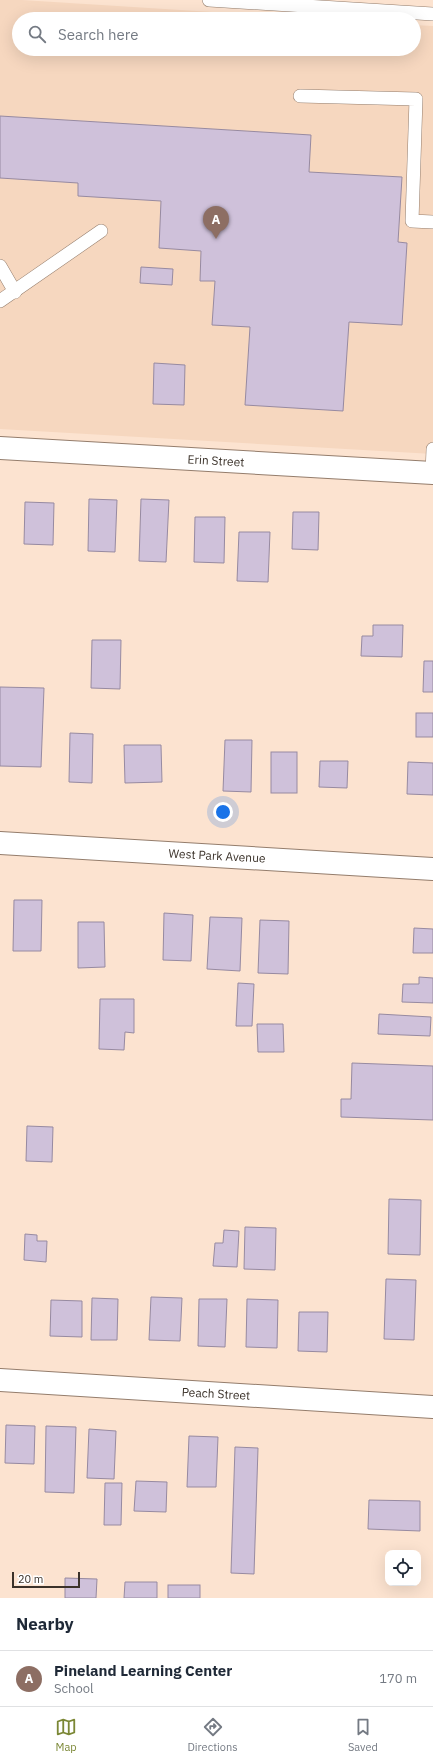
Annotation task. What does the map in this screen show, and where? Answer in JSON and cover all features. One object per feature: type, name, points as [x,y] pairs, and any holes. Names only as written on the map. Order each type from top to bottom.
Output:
[{"type":"street","name":"Erin Street","points":[[0,448],[432,473]]},
{"type":"street","name":"West Park Avenue","points":[[0,843],[433,869]]},
{"type":"street","name":"Peach Street","points":[[0,1380],[433,1407]]},
{"type":"lane","points":[[208,0],[401,12]]},
{"type":"lane","points":[[421,13],[433,14]]},
{"type":"lane","points":[[300,96],[416,99],[412,221],[433,222]]},
{"type":"lane","points":[[0,301],[101,231]]},
{"type":"lane","points":[[0,266],[15,292]]},
{"type":"lane","points":[[432,473],[433,449]]},
{"type":"shaded area","points":[[0,0],[22,0],[211,12],[12,12],[12,56],[421,56],[421,25],[433,26],[433,454],[0,429]]},
{"type":"building","points":[[0,116],[311,135],[309,172],[402,177],[398,242],[407,243],[402,325],[349,322],[343,411],[245,405],[250,327],[212,325],[215,281],[200,281],[201,251],[159,248],[161,201],[78,196],[78,183],[0,178]]},
{"type":"building","points":[[141,267],[173,269],[172,285],[140,283]]},
{"type":"building","points":[[154,363],[185,365],[184,405],[153,404]]},
{"type":"building","points":[[89,499],[117,500],[115,552],[88,551]]},
{"type":"building","points":[[141,499],[169,500],[166,562],[139,561]]},
{"type":"building","points":[[25,502],[54,503],[53,545],[24,544]]},
{"type":"building","points":[[293,512],[319,512],[318,550],[292,549]]},
{"type":"building","points":[[195,517],[225,517],[224,563],[194,562]]},
{"type":"building","points":[[239,532],[270,532],[268,582],[237,581]]},
{"type":"building","points":[[373,625],[403,625],[402,657],[361,656],[362,636],[373,636]]},
{"type":"building","points":[[92,640],[121,640],[120,689],[91,688]]},
{"type":"building","points":[[424,661],[433,661],[433,692],[423,692]]},
{"type":"building","points":[[0,687],[44,688],[41,767],[0,766]]},
{"type":"building","points":[[416,713],[433,713],[433,737],[416,737]]},
{"type":"building","points":[[70,733],[93,734],[92,783],[69,782]]},
{"type":"building","points":[[225,740],[252,740],[251,792],[223,791]]},
{"type":"building","points":[[124,745],[161,745],[162,782],[125,783]]},
{"type":"building","points":[[271,752],[297,752],[297,793],[271,793]]},
{"type":"building","points":[[320,761],[348,761],[347,788],[319,787]]},
{"type":"building","points":[[408,762],[433,763],[433,795],[407,794]]},
{"type":"building","points":[[14,900],[42,900],[41,951],[13,951]]},
{"type":"building","points":[[164,913],[193,915],[191,961],[163,960]]},
{"type":"building","points":[[210,917],[242,918],[240,971],[207,969]]},
{"type":"building","points":[[260,920],[289,921],[288,974],[258,973]]},
{"type":"building","points":[[78,922],[104,922],[105,967],[78,968]]},
{"type":"building","points":[[414,928],[433,929],[433,953],[413,953]]},
{"type":"building","points":[[419,977],[433,978],[433,1003],[402,1002],[403,984],[419,984]]},
{"type":"building","points":[[238,983],[254,984],[252,1026],[236,1026]]},
{"type":"building","points":[[100,999],[134,999],[134,1033],[125,1032],[124,1050],[99,1049]]},
{"type":"building","points":[[379,1014],[431,1017],[430,1036],[378,1034]]},
{"type":"building","points":[[257,1024],[283,1024],[284,1052],[258,1052]]},
{"type":"building","points":[[352,1063],[433,1066],[433,1120],[341,1117],[341,1099],[351,1099]]},
{"type":"building","points":[[27,1126],[53,1127],[52,1162],[26,1161]]},
{"type":"building","points":[[389,1199],[421,1200],[420,1255],[388,1254]]},
{"type":"building","points":[[245,1227],[276,1228],[275,1270],[244,1269]]},
{"type":"building","points":[[224,1230],[239,1231],[237,1267],[213,1266],[215,1243],[223,1243]]},
{"type":"building","points":[[25,1234],[37,1235],[37,1241],[47,1241],[46,1262],[24,1260]]},
{"type":"building","points":[[386,1279],[416,1280],[414,1340],[384,1339]]},
{"type":"building","points":[[151,1297],[182,1298],[180,1341],[149,1340]]},
{"type":"building","points":[[92,1298],[118,1299],[117,1340],[91,1340]]},
{"type":"building","points":[[199,1299],[227,1299],[225,1347],[198,1346]]},
{"type":"building","points":[[247,1299],[278,1300],[277,1348],[246,1347]]},
{"type":"building","points":[[51,1300],[82,1301],[82,1337],[50,1336]]},
{"type":"building","points":[[299,1312],[328,1312],[327,1352],[298,1351]]},
{"type":"building","points":[[6,1425],[35,1426],[34,1464],[5,1463]]},
{"type":"building","points":[[46,1426],[76,1427],[74,1493],[45,1492]]},
{"type":"building","points":[[89,1429],[116,1431],[114,1479],[87,1478]]},
{"type":"building","points":[[189,1436],[218,1437],[216,1487],[187,1487]]},
{"type":"building","points":[[235,1447],[258,1448],[254,1574],[231,1573]]},
{"type":"building","points":[[136,1481],[167,1482],[166,1512],[134,1511]]},
{"type":"building","points":[[105,1483],[122,1483],[121,1525],[104,1525]]},
{"type":"building","points":[[369,1500],[420,1501],[420,1531],[368,1529]]},
{"type":"building","points":[[65,1578],[97,1579],[96,1598],[65,1598]]},
{"type":"building","points":[[125,1582],[157,1582],[157,1598],[124,1598]]},
{"type":"building","points":[[168,1585],[200,1585],[200,1598],[168,1598]]},
{"type":"place","name":"Pineland Learning Center","points":[[216,239]]}]
